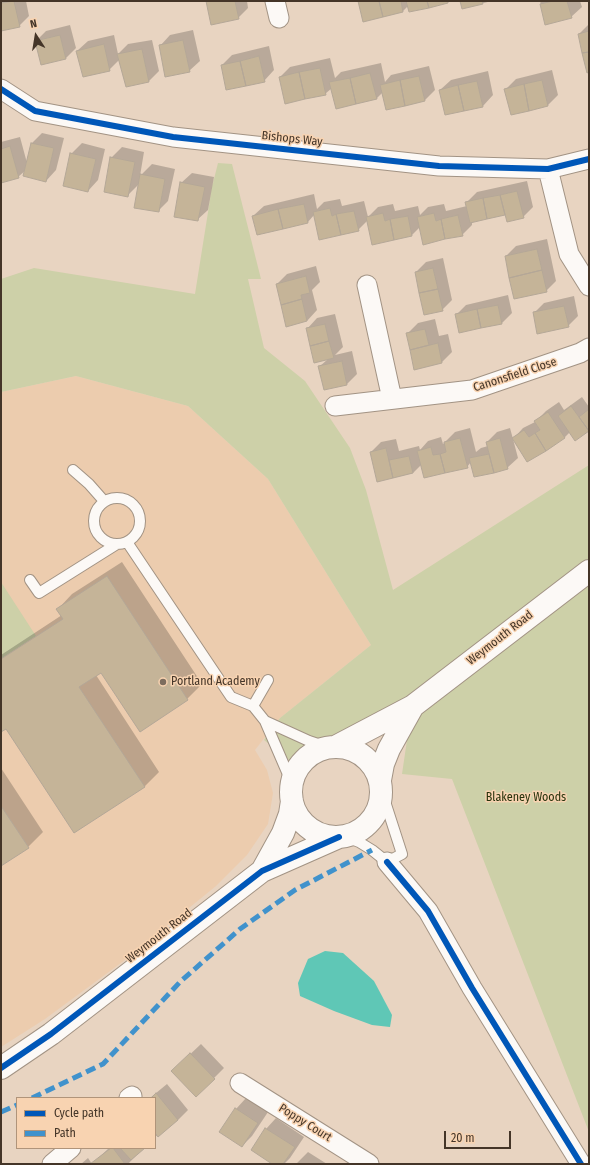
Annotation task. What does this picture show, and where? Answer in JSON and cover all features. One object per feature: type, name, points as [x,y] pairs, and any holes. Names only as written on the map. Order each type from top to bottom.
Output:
[{"type":"street","name":"Bishops Way","points":[[1,89],[35,111],[173,137],[439,166],[548,169],[589,159]]},
{"type":"street","points":[[548,169],[569,254],[589,286]]},
{"type":"street","points":[[367,285],[392,399]]},
{"type":"street","name":"Canonsfield Close","points":[[335,406],[472,390],[580,353],[589,348]]},
{"type":"street","name":"Weymouth Road","points":[[331,747],[413,706],[589,571]]},
{"type":"street","name":"Weymouth Road","points":[[381,784],[383,764],[389,749],[413,706]]},
{"type":"street","points":[[331,747],[350,749],[363,756],[374,766],[381,784],[380,802],[375,814],[367,824],[356,832],[342,836],[327,835],[315,831],[304,823],[297,814],[292,794],[294,776],[299,766],[316,751],[331,747]]},
{"type":"street","name":"Weymouth Road","points":[[262,871],[283,833],[290,814],[292,794]]},
{"type":"street","name":"Weymouth Road","points":[[1,1068],[51,1034],[262,871],[342,836]]},
{"type":"street","points":[[387,862],[428,911],[472,988],[580,1164]]},
{"type":"street","name":"Poppy Court","points":[[240,1083],[359,1162]]},
{"type":"street","points":[[52,1164],[70,1149]]},
{"type":"lane","points":[[73,470],[89,484],[104,501]]},
{"type":"lane","points":[[30,580],[39,594],[116,544],[128,542],[134,537],[140,526],[140,515],[138,510],[130,502],[117,497],[104,501],[96,512],[94,518],[94,525],[102,538],[116,544]]},
{"type":"lane","points":[[128,542],[231,697],[253,706],[265,722],[287,772],[292,794]]},
{"type":"lane","points":[[253,706],[268,680]]},
{"type":"lane","points":[[265,722],[309,741],[331,747]]},
{"type":"lane","points":[[342,836],[359,842],[387,862],[402,854],[381,784]]},
{"type":"shaded area","name":"Portland Academy","points":[[76,376],[188,406],[268,479],[371,645],[280,718],[255,750],[267,770],[273,793],[268,824],[247,855],[216,886],[125,960],[45,1019],[1,1047],[1,392]]},
{"type":"green space","name":"Blakeney Woods","points":[[218,163],[232,164],[261,279],[248,279],[264,348],[305,381],[350,448],[366,490],[393,590],[589,465],[589,1132],[452,779],[402,774],[412,706],[383,720],[327,756],[306,774],[264,740],[280,718],[371,645],[268,479],[188,406],[76,376],[1,392],[1,279],[34,268],[195,294],[212,187]]},
{"type":"green space","points":[[1,582],[36,636],[1,659]]},
{"type":"water","points":[[325,951],[343,953],[374,981],[392,1015],[390,1027],[372,1025],[334,1011],[300,996],[298,983],[308,959]]},
{"type":"building","points":[[14,1],[20,27],[1,31],[1,3]]},
{"type":"building","points":[[206,1],[235,1],[239,19],[211,25]]},
{"type":"building","points":[[358,1],[379,1],[383,17],[363,22]]},
{"type":"building","points":[[379,1],[401,1],[403,12],[383,17]]},
{"type":"building","points":[[406,1],[427,1],[429,8],[409,12]]},
{"type":"building","points":[[427,1],[448,1],[448,3],[429,8]]},
{"type":"building","points":[[460,1],[482,1],[483,4],[462,9]]},
{"type":"building","points":[[553,1],[567,1],[572,18],[545,25],[540,4]]},
{"type":"building","points":[[589,31],[589,52],[582,53],[578,34]]},
{"type":"building","points":[[60,35],[66,59],[41,65],[35,41]]},
{"type":"building","points":[[183,40],[190,72],[165,77],[159,45]]},
{"type":"building","points":[[104,44],[110,71],[83,77],[76,51]]},
{"type":"building","points":[[142,49],[149,82],[126,87],[117,54]]},
{"type":"building","points":[[589,52],[589,72],[587,73],[582,53]]},
{"type":"building","points":[[259,56],[265,82],[246,86],[240,61]]},
{"type":"building","points":[[240,61],[246,86],[226,90],[221,65]]},
{"type":"building","points":[[320,68],[326,95],[305,99],[299,72]]},
{"type":"building","points":[[299,72],[305,99],[285,104],[279,77]]},
{"type":"building","points":[[370,73],[377,99],[356,104],[350,78]]},
{"type":"building","points":[[419,76],[425,101],[405,106],[400,80]]},
{"type":"building","points":[[350,78],[356,104],[336,109],[329,82]]},
{"type":"building","points":[[400,80],[405,106],[386,110],[380,85]]},
{"type":"building","points":[[542,80],[548,106],[529,111],[524,84]]},
{"type":"building","points":[[477,81],[483,107],[464,111],[458,85]]},
{"type":"building","points":[[524,84],[529,111],[511,115],[504,89]]},
{"type":"building","points":[[458,85],[464,111],[445,115],[439,90]]},
{"type":"building","points":[[31,143],[54,148],[46,182],[23,176]]},
{"type":"building","points":[[10,146],[19,178],[1,183],[1,149]]},
{"type":"building","points":[[70,153],[96,159],[88,192],[63,186]]},
{"type":"building","points":[[110,157],[135,162],[128,197],[104,192]]},
{"type":"building","points":[[140,174],[165,179],[159,212],[134,208]]},
{"type":"building","points":[[180,182],[205,187],[198,221],[174,217]]},
{"type":"building","points":[[517,191],[524,218],[507,222],[500,195]]},
{"type":"building","points":[[500,195],[505,215],[487,219],[483,198]]},
{"type":"building","points":[[483,198],[487,219],[470,223],[465,202]]},
{"type":"building","points":[[304,204],[308,223],[283,229],[278,209]]},
{"type":"building","points":[[330,208],[332,216],[336,214],[341,235],[319,240],[313,212]]},
{"type":"building","points":[[278,209],[283,229],[257,235],[252,216]]},
{"type":"building","points":[[354,211],[359,231],[341,235],[336,214]]},
{"type":"building","points":[[383,213],[385,221],[390,219],[394,240],[372,245],[366,217]]},
{"type":"building","points":[[434,213],[436,221],[441,219],[445,239],[423,245],[417,217]]},
{"type":"building","points":[[458,215],[463,236],[445,239],[441,219]]},
{"type":"building","points":[[408,216],[412,236],[394,240],[390,219]]},
{"type":"building","points":[[537,249],[542,270],[509,278],[505,256]]},
{"type":"building","points":[[433,268],[438,289],[419,293],[415,272]]},
{"type":"building","points":[[542,270],[547,292],[514,299],[509,278]]},
{"type":"building","points":[[306,276],[310,293],[301,295],[302,299],[281,305],[276,284]]},
{"type":"building","points":[[438,289],[443,311],[424,315],[419,293]]},
{"type":"building","points":[[302,299],[307,321],[286,327],[281,305]]},
{"type":"building","points":[[498,305],[502,324],[481,328],[477,309]]},
{"type":"building","points":[[564,306],[569,327],[537,334],[533,312]]},
{"type":"building","points":[[477,309],[481,328],[459,333],[455,314]]},
{"type":"building","points":[[325,324],[329,341],[310,346],[306,328]]},
{"type":"building","points":[[425,329],[429,345],[410,350],[406,333]]},
{"type":"building","points":[[329,341],[334,358],[314,363],[310,346]]},
{"type":"building","points":[[438,343],[442,363],[414,370],[410,350]]},
{"type":"building","points":[[342,361],[347,385],[324,390],[318,366]]},
{"type":"building","points":[[571,406],[589,431],[575,441],[558,416]]},
{"type":"building","points":[[589,409],[589,431],[579,417]]},
{"type":"building","points":[[548,412],[565,438],[546,451],[535,433],[540,430],[534,421]]},
{"type":"building","points":[[524,430],[529,437],[535,433],[546,451],[527,462],[512,438]]},
{"type":"building","points":[[460,438],[468,468],[445,473],[440,454],[446,452],[444,442]]},
{"type":"building","points":[[500,438],[508,469],[494,473],[486,442]]},
{"type":"building","points":[[431,447],[433,455],[440,454],[445,473],[424,478],[417,451]]},
{"type":"building","points":[[386,448],[393,478],[377,482],[370,452]]},
{"type":"building","points":[[489,454],[494,473],[474,477],[469,458]]},
{"type":"building","points":[[409,456],[413,473],[393,478],[389,460]]},
{"type":"building","points":[[107,576],[188,700],[140,732],[101,673],[79,687],[145,787],[74,833],[6,729],[1,732],[1,659],[63,619],[56,609]]},
{"type":"building","points":[[1,806],[29,848],[1,866]]},
{"type":"building","points":[[190,1053],[215,1079],[196,1097],[171,1071]]},
{"type":"building","points":[[156,1093],[178,1120],[158,1137],[156,1134],[156,1097],[152,1097]]},
{"type":"building","points":[[235,1108],[258,1123],[242,1147],[219,1132]]},
{"type":"building","points":[[265,1128],[295,1147],[283,1164],[272,1164],[251,1150]]},
{"type":"building","points":[[110,1149],[114,1149],[125,1164],[90,1164]]},
{"type":"building","points":[[121,1149],[144,1149],[131,1160]]},
{"type":"marked path","points":[[34,1097],[103,1064],[180,982],[240,929],[295,890],[372,850]]},
{"type":"marked path","points":[[1,1112],[16,1105]]},
{"type":"cycle path","points":[[1,89],[35,111],[173,137],[439,166],[548,169],[589,159]]},
{"type":"cycle path","points":[[1,1068],[51,1034],[262,871],[339,837]]},
{"type":"cycle path","points":[[387,862],[428,911],[472,988],[581,1164]]},
{"type":"place","name":"Portland Academy","points":[[163,682]]}]
